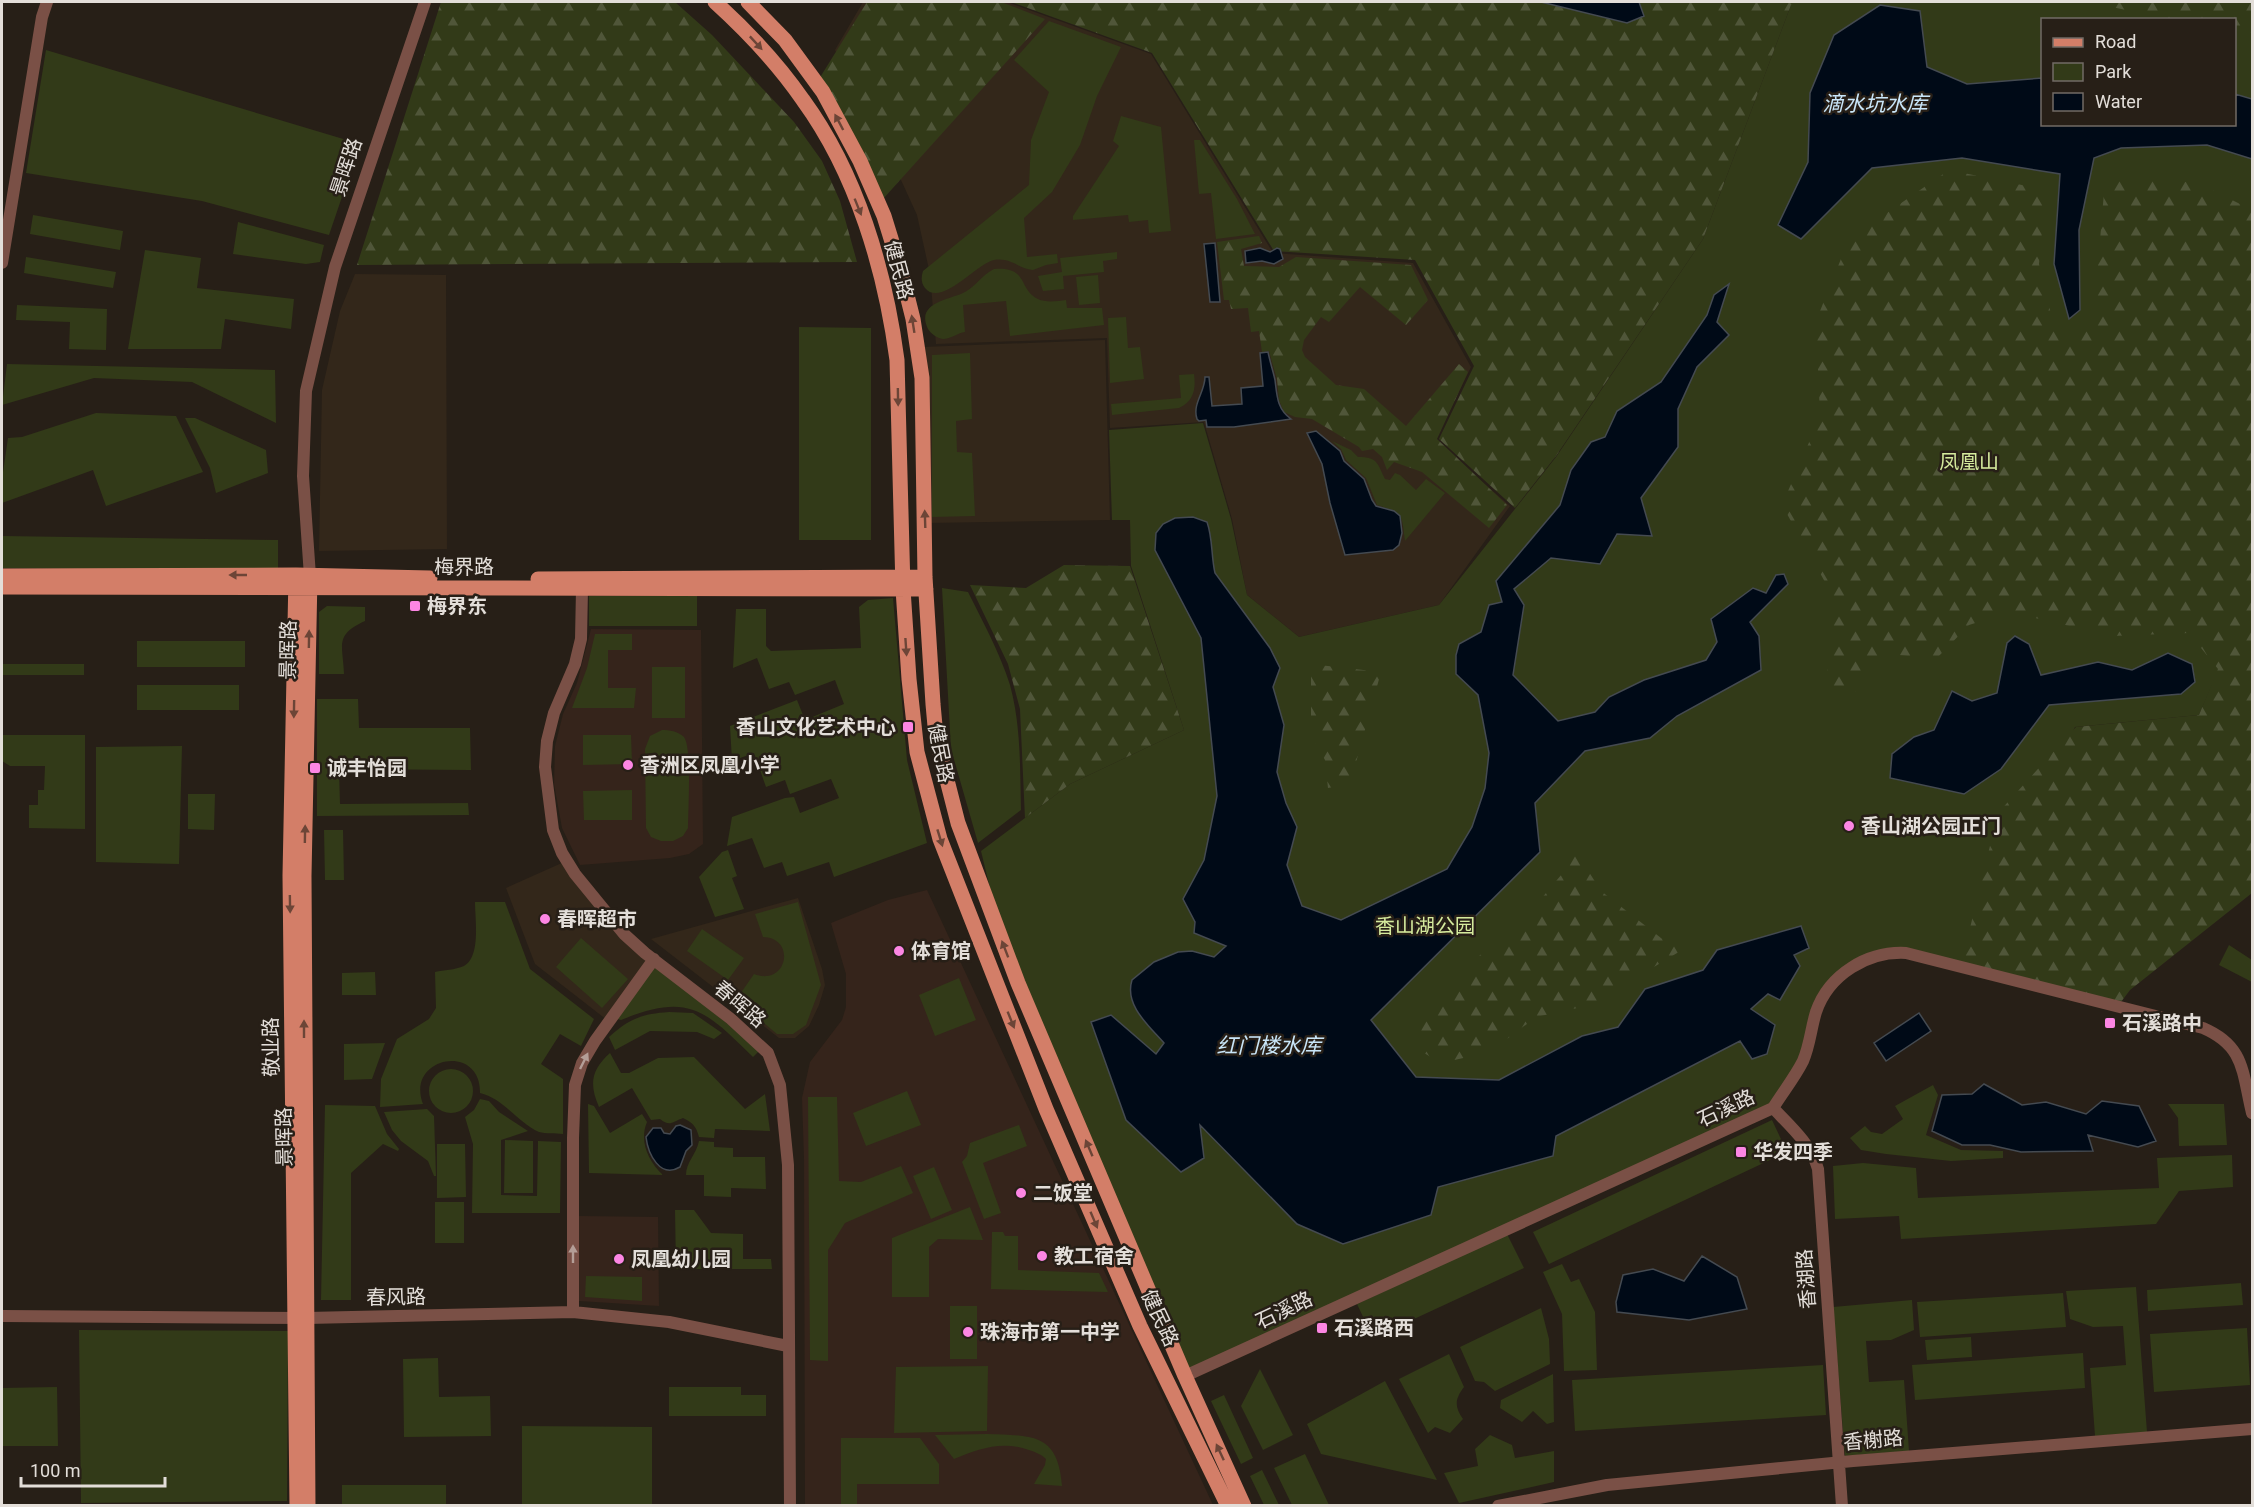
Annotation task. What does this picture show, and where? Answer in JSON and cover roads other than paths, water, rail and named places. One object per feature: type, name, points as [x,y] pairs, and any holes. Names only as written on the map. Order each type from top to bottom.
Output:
[{"type":"main road","name":"健民路","points":[[715,2],[760,48],[804,101],[828,139],[849,184],[871,242],[893,329],[897,360],[903,583],[916,752],[947,858],[1046,1109],[1140,1326],[1228,1506]]},
{"type":"main road","name":"健民路","points":[[748,2],[785,40],[823,92],[860,161],[884,216],[913,319],[922,378],[926,583],[936,737],[958,823],[1018,983],[1185,1376],[1244,1506]]},
{"type":"main road","points":[[2,576],[303,581],[498,579],[926,583]]},
{"type":"main road","name":"梅界路","points":[[2,587],[303,581],[582,589],[903,583]]},
{"type":"main road","name":"敬业路","points":[[303,581],[290,876],[308,1506]]},
{"type":"main road","name":"敬业路","points":[[297,1506],[302,1318]]},
{"type":"street","points":[[2,262],[42,17],[47,2]]},
{"type":"street","name":"景晖路","points":[[303,581],[306,391],[335,267],[425,2]]},
{"type":"street","name":"春晖路","points":[[582,589],[581,639],[575,664],[554,713],[544,767],[549,810],[556,838],[575,874],[624,934],[731,1019],[768,1053],[780,1085],[788,1165],[790,1506]]},
{"type":"street","name":"石溪路","points":[[1185,1376],[1773,1108],[1803,1061],[1816,1012],[1831,986],[1844,973],[1866,959],[1896,952],[1958,964],[2052,991],[2193,1025],[2213,1032],[2235,1050],[2253,1113]]},
{"type":"street","points":[[573,1312],[574,1085],[582,1063],[595,1041],[654,959]]},
{"type":"street","name":"香湖路","points":[[1773,1108],[1808,1146],[1815,1156],[1818,1169],[1842,1506]]},
{"type":"street","name":"春风路","points":[[2,1316],[302,1318],[573,1312],[669,1322],[788,1346]]},
{"type":"street","name":"香榭路","points":[[1498,1506],[1607,1485],[1839,1462],[2253,1429]]},
{"type":"water","points":[[1541,2],[1639,2],[1644,16],[1627,23]]},
{"type":"water","name":"滴水坑水库","points":[[1880,5],[1920,11],[1927,67],[1967,84],[2041,78],[2041,126],[2236,126],[2236,94],[2252,99],[2252,159],[2207,145],[2121,148],[2094,158],[2079,230],[2080,310],[2069,319],[2054,264],[2060,174],[1962,158],[1872,168],[1801,239],[1778,225],[1808,162],[1810,93],[1834,35]]},
{"type":"water","points":[[1215,243],[1220,302],[1210,302],[1204,244]]},
{"type":"water","points":[[1260,248],[1270,252],[1277,248],[1280,249],[1283,259],[1274,264],[1262,261],[1246,263],[1245,251]]},
{"type":"water","name":"红门楼水库","points":[[1729,284],[1717,322],[1729,335],[1697,367],[1678,409],[1678,447],[1641,498],[1652,536],[1617,534],[1600,564],[1551,558],[1514,589],[1524,605],[1513,675],[1558,721],[1595,712],[1609,697],[1644,680],[1706,660],[1717,642],[1711,619],[1753,588],[1766,593],[1776,575],[1784,574],[1788,584],[1750,622],[1759,636],[1761,670],[1677,716],[1650,738],[1585,751],[1535,803],[1540,852],[1371,1020],[1416,1077],[1499,1080],[1582,1036],[1618,1027],[1645,989],[1703,970],[1717,950],[1801,926],[1809,948],[1794,955],[1800,966],[1780,1000],[1768,994],[1751,1009],[1775,1025],[1767,1054],[1752,1059],[1740,1041],[1556,1136],[1553,1156],[1438,1187],[1431,1215],[1343,1244],[1297,1224],[1200,1125],[1204,1158],[1181,1172],[1126,1120],[1091,1022],[1111,1015],[1156,1054],[1164,1043],[1139,1014],[1130,989],[1132,980],[1154,962],[1178,952],[1192,951],[1214,957],[1226,946],[1194,933],[1195,922],[1183,899],[1204,860],[1217,796],[1201,638],[1155,550],[1156,533],[1163,524],[1175,518],[1193,517],[1207,522],[1215,573],[1270,648],[1280,668],[1273,687],[1284,725],[1277,772],[1286,803],[1297,827],[1287,865],[1302,906],[1341,920],[1447,869],[1472,827],[1485,788],[1489,753],[1478,695],[1456,674],[1456,655],[1459,644],[1481,632],[1489,605],[1502,602],[1496,581],[1560,505],[1571,470],[1591,442],[1605,437],[1617,411],[1661,382],[1707,315],[1714,295]]},
{"type":"water","points":[[1268,352],[1278,402],[1291,419],[1234,427],[1207,427],[1206,420],[1197,419],[1196,408],[1205,377],[1209,377],[1212,406],[1242,404],[1241,388],[1263,386],[1260,353]]},
{"type":"water","points":[[1316,431],[1340,451],[1344,461],[1364,479],[1376,506],[1394,511],[1400,516],[1402,533],[1399,545],[1393,550],[1345,555],[1330,503],[1322,464],[1307,433]]},
{"type":"water","points":[[2015,636],[2029,644],[2041,675],[2098,662],[2132,670],[2168,653],[2192,664],[2195,682],[2181,694],[2049,705],[2001,769],[1964,794],[1890,778],[1892,754],[1914,737],[1934,730],[1952,691],[1972,701],[1997,693],[2007,643]]},
{"type":"water","points":[[1919,1013],[1931,1031],[1886,1061],[1874,1043]]},
{"type":"water","points":[[1984,1084],[2022,1105],[2046,1102],[2086,1114],[2102,1101],[2139,1106],[2156,1141],[2138,1147],[2088,1135],[2093,1151],[2021,1152],[1990,1145],[1962,1145],[1932,1131],[1942,1095],[1972,1094]]},
{"type":"water","points":[[680,1125],[691,1130],[692,1145],[686,1151],[680,1167],[667,1170],[656,1163],[652,1157],[646,1137],[653,1128],[661,1128],[664,1133],[670,1134],[676,1126]]},
{"type":"water","points":[[1702,1256],[1737,1277],[1747,1309],[1689,1320],[1617,1312],[1616,1302],[1623,1275],[1653,1269],[1684,1281]]},
{"type":"place","name":"梅界东","points":[[415,606]]},
{"type":"place","name":"香山文化艺术中心","points":[[908,727]]},
{"type":"place","name":"香洲区凤凰小学","points":[[628,765]]},
{"type":"place","name":"诚丰怡园","points":[[315,768]]},
{"type":"place","name":"香山湖公园正门","points":[[1849,826]]},
{"type":"place","name":"春晖超市","points":[[545,919]]},
{"type":"place","name":"体育馆","points":[[899,951]]},
{"type":"place","name":"石溪路中","points":[[2110,1023]]},
{"type":"place","name":"华发四季","points":[[1741,1152]]},
{"type":"place","name":"二饭堂","points":[[1021,1193]]},
{"type":"place","name":"教工宿舍","points":[[1042,1256]]},
{"type":"place","name":"凤凰幼儿园","points":[[619,1259]]},
{"type":"place","name":"石溪路西","points":[[1322,1328]]},
{"type":"place","name":"珠海市第一中学","points":[[968,1332]]},
{"type":"park label","name":"凤凰山","points":[[1969,462]]},
{"type":"park label","name":"香山湖公园","points":[[1425,926]]}]
